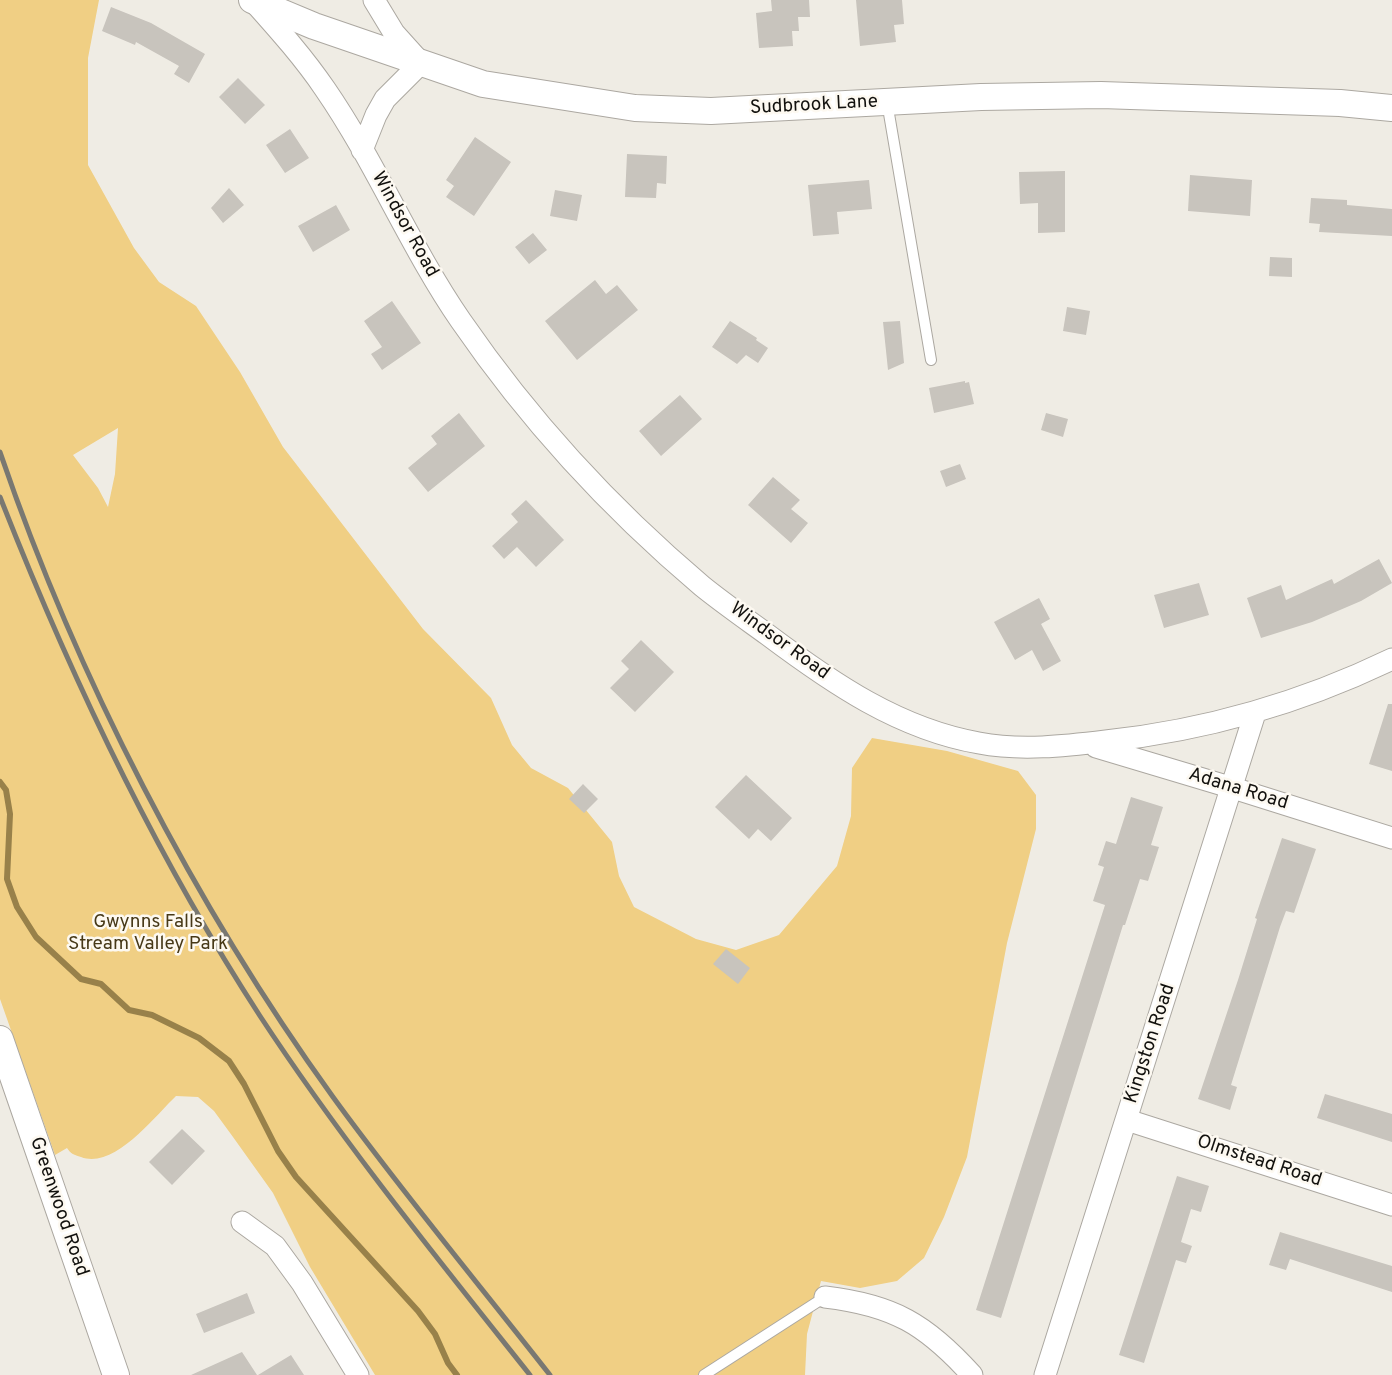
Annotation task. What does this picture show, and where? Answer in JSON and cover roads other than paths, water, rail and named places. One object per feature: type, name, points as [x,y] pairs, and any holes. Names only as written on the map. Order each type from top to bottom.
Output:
[{"type":"street","name":"Sudbrook Lane","points":[[252,0],[314,26],[482,84],[635,108],[711,111],[981,97],[1101,95],[1340,103],[1392,108]]},
{"type":"street","name":"Windsor Road","points":[[252,0],[326,90],[437,285],[467,330],[575,465],[639,529],[704,588],[841,687],[888,714],[935,731],[979,743],[1050,746],[1143,737],[1255,713],[1350,679],[1392,659]]},
{"type":"street","points":[[374,0],[394,33],[421,63]]},
{"type":"street","name":"Windsor Road","points":[[362,150],[385,99],[421,63]]},
{"type":"street","name":"Kingston Road","points":[[1045,1375],[1255,713]]},
{"type":"street","name":"Adana Road","points":[[1084,744],[1392,838]]},
{"type":"street","name":"Greenwood Road","points":[[0,1039],[116,1375]]},
{"type":"street","name":"Olmstead Road","points":[[1127,1120],[1392,1205]]},
{"type":"street","points":[[242,1222],[275,1246],[302,1283],[358,1375]]},
{"type":"street","points":[[825,1297],[859,1301],[891,1311],[921,1327],[950,1350],[972,1375]]},
{"type":"lane","points":[[887,102],[931,360]]},
{"type":"lane","points":[[704,1375],[825,1297]]},
{"type":"waterway","points":[[0,782],[6,790],[10,814],[7,879],[17,907],[36,937],[81,979],[101,984],[129,1010],[152,1015],[199,1038],[229,1061],[244,1084],[278,1151],[296,1177],[418,1311],[435,1334],[448,1363],[457,1375]]},
{"type":"railway","points":[[0,452],[30,536],[102,704],[187,868],[233,947],[333,1097],[550,1375]]},
{"type":"railway","points":[[0,497],[56,632],[117,763],[150,828],[221,954],[291,1063],[324,1108],[530,1375]]},
{"type":"park label","name":"Gwynns Falls Stream Valley Park","points":[[148,934]]}]
